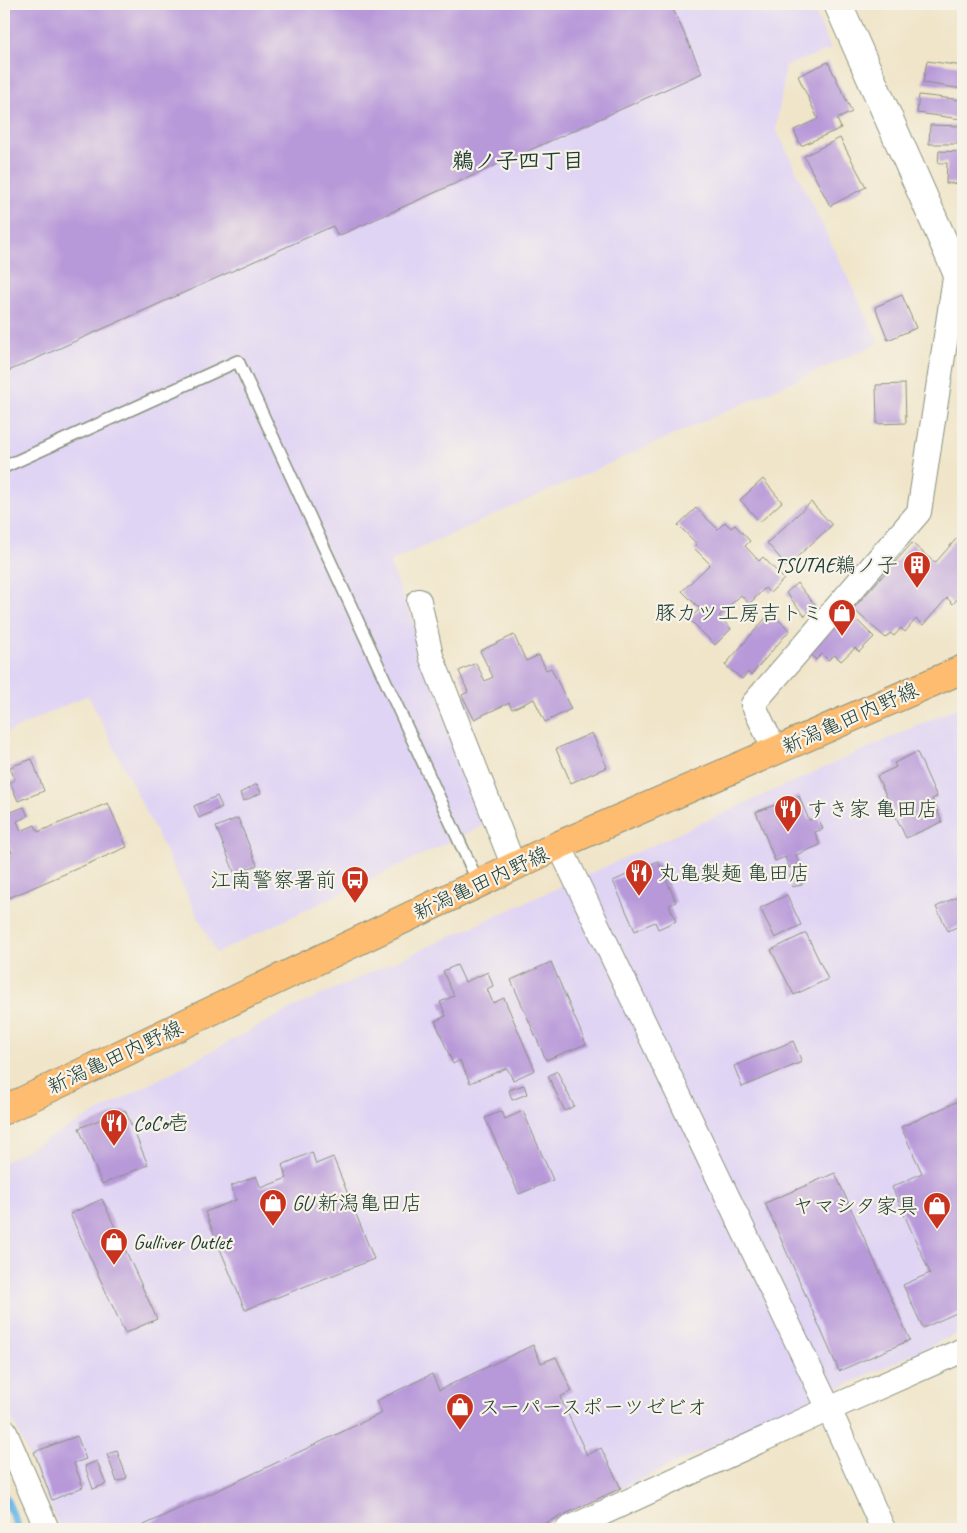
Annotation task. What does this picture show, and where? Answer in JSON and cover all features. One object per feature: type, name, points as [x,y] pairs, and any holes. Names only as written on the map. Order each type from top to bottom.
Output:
[{"type":"main road","name":"新潟亀田内野線","points":[[4,1109],[559,845],[963,668]]},
{"type":"street","points":[[775,750],[753,704],[919,512],[961,270],[838,4]]},
{"type":"street","points":[[419,601],[431,656],[514,867]]},
{"type":"street","points":[[559,845],[829,1409],[883,1529]]},
{"type":"street","points":[[568,1529],[829,1409],[963,1350]]},
{"type":"street","points":[[4,1430],[47,1529]]},
{"type":"lane","points":[[4,467],[238,361],[479,884]]},
{"type":"shaded area","points":[[4,4],[811,4],[831,49],[786,66],[776,129],[879,343],[389,562],[493,821],[216,953],[88,695],[4,734]]},
{"type":"shaded area","points":[[963,705],[963,1331],[533,1529],[60,1529],[4,1399],[4,1162],[292,1008]]},
{"type":"building","points":[[4,4],[685,4],[673,9],[702,73],[338,236],[333,226],[4,373]]},
{"type":"building","points":[[927,61],[963,66],[963,89],[923,83]]},
{"type":"building","points":[[828,62],[852,112],[837,119],[841,128],[801,146],[794,130],[818,119],[798,76]]},
{"type":"building","points":[[919,95],[963,100],[961,119],[917,113]]},
{"type":"building","points":[[930,125],[963,126],[963,144],[929,144]]},
{"type":"building","points":[[840,138],[866,187],[830,206],[804,156]]},
{"type":"building","points":[[939,151],[963,152],[963,184],[946,183],[947,163],[938,163]]},
{"type":"building","points":[[902,295],[916,328],[888,340],[875,307]]},
{"type":"building","points":[[905,384],[906,423],[877,424],[876,385]]},
{"type":"building","points":[[763,479],[782,502],[760,522],[740,500]]},
{"type":"building","points":[[811,502],[832,525],[787,566],[767,543]]},
{"type":"building","points":[[696,508],[718,529],[725,522],[731,528],[735,525],[750,541],[745,546],[759,561],[763,557],[784,579],[770,593],[765,588],[749,604],[741,595],[719,616],[731,629],[715,645],[689,619],[700,609],[682,591],[710,564],[694,548],[697,544],[678,525]]},
{"type":"building","name":"TSUTAE鵜ノ子","points":[[957,538],[963,543],[963,568],[955,578],[963,586],[963,592],[953,604],[947,598],[923,625],[916,619],[905,632],[901,628],[894,636],[890,633],[886,638],[853,609],[912,543],[935,563]]},
{"type":"building","points":[[797,583],[816,606],[805,616],[786,593]]},
{"type":"building","points":[[849,612],[874,637],[859,652],[855,648],[841,661],[835,655],[828,660],[822,654],[816,660],[808,652]]},
{"type":"building","points":[[770,613],[790,630],[751,675],[748,672],[742,679],[725,665]]},
{"type":"building","points":[[514,635],[526,661],[539,655],[546,670],[551,668],[571,709],[545,722],[534,699],[512,709],[509,703],[474,719],[462,695],[468,692],[459,671],[476,663],[485,681],[493,677],[480,651]]},
{"type":"building","points":[[592,733],[607,767],[571,783],[556,749]]},
{"type":"building","points":[[917,752],[937,797],[932,799],[942,822],[906,838],[877,776],[896,767],[894,763]]},
{"type":"building","points":[[32,759],[44,791],[18,801],[10,782],[15,780],[10,767]]},
{"type":"building","points":[[257,784],[261,793],[244,801],[240,793]]},
{"type":"building","points":[[217,796],[222,807],[199,818],[194,806]]},
{"type":"building","points":[[799,796],[809,820],[818,817],[823,829],[815,832],[820,845],[796,855],[799,863],[789,868],[785,857],[775,861],[756,812]]},
{"type":"building","points":[[108,803],[127,847],[4,900],[4,856],[12,852],[4,833],[4,815],[24,807],[28,816],[17,821],[21,831],[35,825],[38,832]]},
{"type":"building","points":[[238,818],[257,865],[235,874],[216,827]]},
{"type":"building","points":[[658,861],[676,902],[669,905],[676,921],[658,929],[655,922],[635,931],[613,881]]},
{"type":"building","points":[[799,873],[802,885],[792,887],[790,875]]},
{"type":"building","points":[[963,894],[963,924],[948,931],[936,907]]},
{"type":"building","points":[[787,895],[801,925],[775,938],[760,908]]},
{"type":"building","points":[[806,933],[828,979],[794,995],[771,950]]},
{"type":"building","points":[[551,962],[586,1044],[546,1060],[511,980]]},
{"type":"building","points":[[457,965],[465,982],[488,972],[493,986],[487,989],[493,1003],[504,998],[535,1070],[513,1080],[507,1068],[470,1083],[460,1060],[453,1064],[435,1021],[446,1016],[440,1002],[454,996],[443,971]]},
{"type":"building","points":[[793,1041],[802,1062],[742,1087],[734,1066]]},
{"type":"building","points":[[557,1071],[574,1106],[565,1111],[548,1076]]},
{"type":"building","points":[[524,1085],[527,1094],[512,1100],[509,1090]]},
{"type":"building","name":"ヤマシタ家具","points":[[963,1099],[963,1310],[923,1328],[903,1285],[930,1273],[892,1187],[922,1173],[901,1127]]},
{"type":"building","name":"CoCo壱","points":[[125,1110],[148,1165],[102,1184],[79,1128]]},
{"type":"building","points":[[502,1111],[505,1119],[523,1111],[553,1180],[519,1194],[485,1118]]},
{"type":"building","points":[[312,1152],[316,1164],[333,1157],[374,1259],[245,1310],[205,1212],[236,1200],[231,1186],[256,1176],[261,1188],[287,1178],[282,1165]]},
{"type":"building","points":[[835,1173],[910,1340],[839,1371],[765,1203]]},
{"type":"building","name":"Gulliver Outlet","points":[[102,1199],[157,1319],[125,1333],[70,1214]]},
{"type":"building","name":"スーパースポーツゼビオ","points":[[533,1345],[541,1363],[556,1357],[572,1391],[560,1397],[587,1455],[601,1448],[621,1488],[533,1529],[143,1529],[142,1526],[382,1413],[376,1401],[432,1374],[439,1390]]},
{"type":"building","points":[[77,1436],[86,1459],[74,1463],[83,1487],[52,1500],[34,1452]]},
{"type":"building","points":[[117,1451],[127,1478],[117,1482],[107,1454]]},
{"type":"building","points":[[97,1461],[106,1484],[93,1489],[85,1466]]},
{"type":"waterway","points":[[4,1495],[19,1529]]},
{"type":"place","name":"TSUTAE鵜ノ子","points":[[917,589]]},
{"type":"place","name":"豚カツ工房吉トミ","points":[[842,637]]},
{"type":"place","name":"すき家 亀田店","points":[[788,833]]},
{"type":"place","name":"丸亀製麺 亀田店","points":[[639,897]]},
{"type":"place","name":"江南警察署前","points":[[355,904]]},
{"type":"place","name":"CoCo壱","points":[[114,1147]]},
{"type":"place","name":"GU 新潟亀田店","points":[[273,1227]]},
{"type":"place","name":"ヤマシタ家具","points":[[937,1230]]},
{"type":"place","name":"Gulliver Outlet","points":[[114,1266]]},
{"type":"place","name":"スーパースポーツゼビオ","points":[[460,1431]]},
{"type":"district","name":"鵜ノ子四丁目","points":[[518,160]]}]
